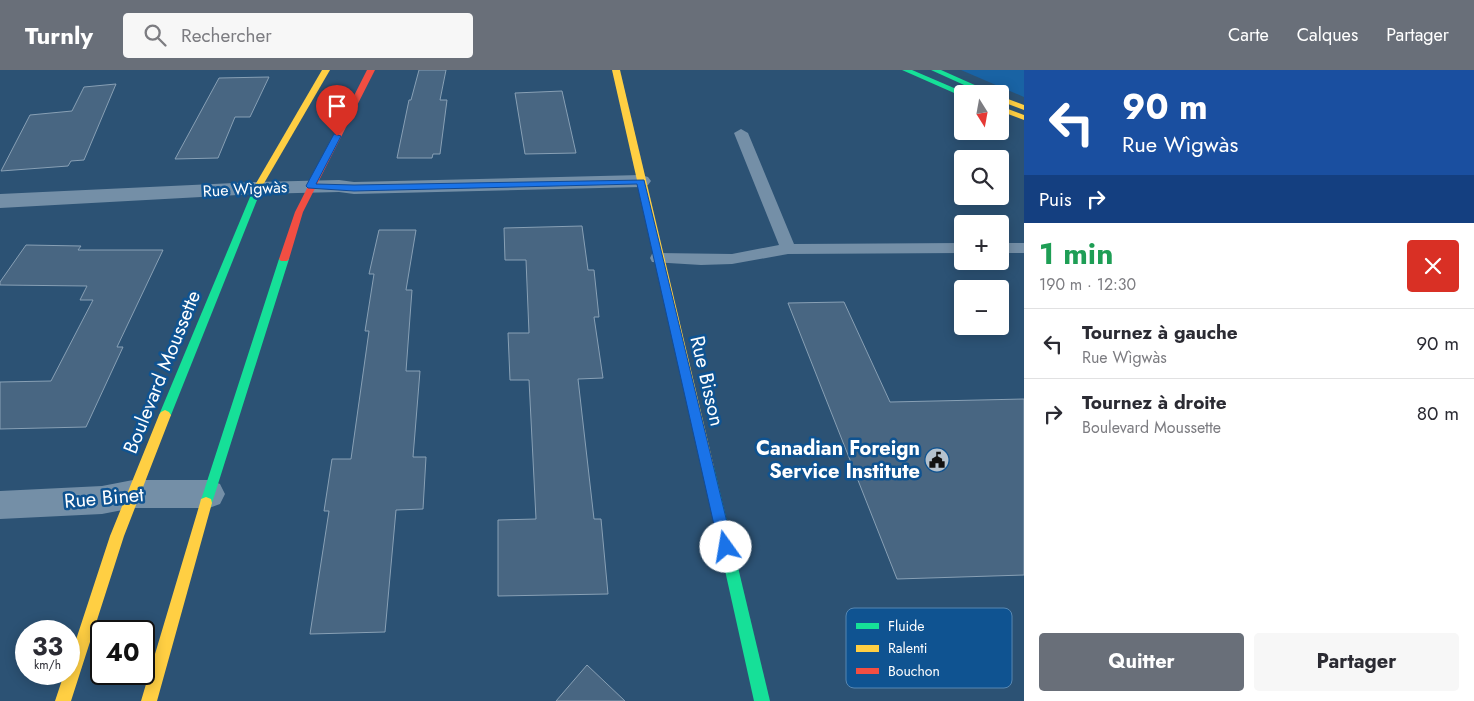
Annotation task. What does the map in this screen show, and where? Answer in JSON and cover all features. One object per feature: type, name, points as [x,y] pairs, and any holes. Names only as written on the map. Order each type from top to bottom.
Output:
[{"type":"main road","name":"Boulevard Moussette","points":[[63,701],[117,536],[257,188],[326,70]]},
{"type":"main road","points":[[150,701],[209,494],[299,212],[371,70]]},
{"type":"main road","name":"Rue Bisson","points":[[616,70],[762,701]]},
{"type":"main road","points":[[906,70],[954,90]]},
{"type":"main road","points":[[935,70],[970,85]]},
{"type":"main road","points":[[1009,102],[1024,108]]},
{"type":"main road","points":[[1009,112],[1024,118]]},
{"type":"street","name":"Rue Wìgwàs","points":[[0,201],[311,186],[354,188],[641,181]]},
{"type":"street","name":"Rue Binet","points":[[0,505],[102,500],[133,494],[209,494]]},
{"type":"lane","points":[[741,133],[788,249]]},
{"type":"lane","points":[[658,258],[732,259],[788,249],[954,248]]},
{"type":"lane","points":[[1009,248],[1024,248]]},
{"type":"shaded area","points":[[961,70],[1024,70],[1024,97],[1009,91],[1009,85],[996,85]]},
{"type":"building","points":[[419,70],[446,70],[440,100],[447,100],[440,154],[433,154],[432,158],[397,158],[409,100],[411,100]]},
{"type":"building","points":[[269,77],[250,117],[235,117],[218,158],[175,159],[219,78]]},
{"type":"building","points":[[116,84],[84,160],[71,161],[68,166],[1,171],[30,115],[72,111],[84,87]]},
{"type":"building","points":[[562,91],[576,153],[525,154],[515,93]]},
{"type":"building","points":[[582,226],[588,270],[594,270],[599,317],[594,317],[603,378],[578,379],[594,519],[601,519],[608,594],[498,596],[498,520],[536,519],[529,380],[510,380],[508,333],[529,333],[526,260],[505,260],[504,228]]},
{"type":"building","points":[[379,230],[416,230],[406,290],[412,290],[406,371],[420,371],[413,457],[426,457],[423,509],[396,510],[385,632],[310,634],[329,511],[324,511],[332,459],[351,459],[369,331],[365,331],[374,274],[369,274]]},
{"type":"building","points":[[26,245],[81,246],[78,250],[163,250],[117,347],[123,347],[86,427],[0,429],[0,382],[51,381],[93,300],[80,300],[87,286],[0,285],[0,282]]},
{"type":"building","name":"Canadian Foreign Service Institute","points":[[844,302],[890,402],[1024,399],[1024,575],[897,579],[788,303]]},
{"type":"building","points":[[587,665],[625,701],[556,701]]},
{"type":"traffic: fast","points":[[906,70],[954,90]]},
{"type":"traffic: fast","points":[[935,70],[970,85]]},
{"type":"traffic: fast","points":[[165,415],[259,185]]},
{"type":"traffic: fast","points":[[206,503],[284,259]]},
{"type":"traffic: fast","points":[[708,467],[762,701]]},
{"type":"traffic: slow","points":[[259,185],[326,70]]},
{"type":"traffic: slow","points":[[616,70],[708,467]]},
{"type":"traffic: slow","points":[[1009,102],[1024,108]]},
{"type":"traffic: slow","points":[[1009,112],[1024,118]]},
{"type":"traffic: slow","points":[[63,701],[117,536],[165,415]]},
{"type":"traffic: slow","points":[[149,701],[206,503]]},
{"type":"traffic: jam","points":[[284,259],[299,212],[371,70]]},
{"type":"place","name":"Canadian Foreign Service Institute","points":[[937,460]]},
{"type":"route","points":[[337,136],[311,186],[354,188],[641,181],[726,547]]}]
